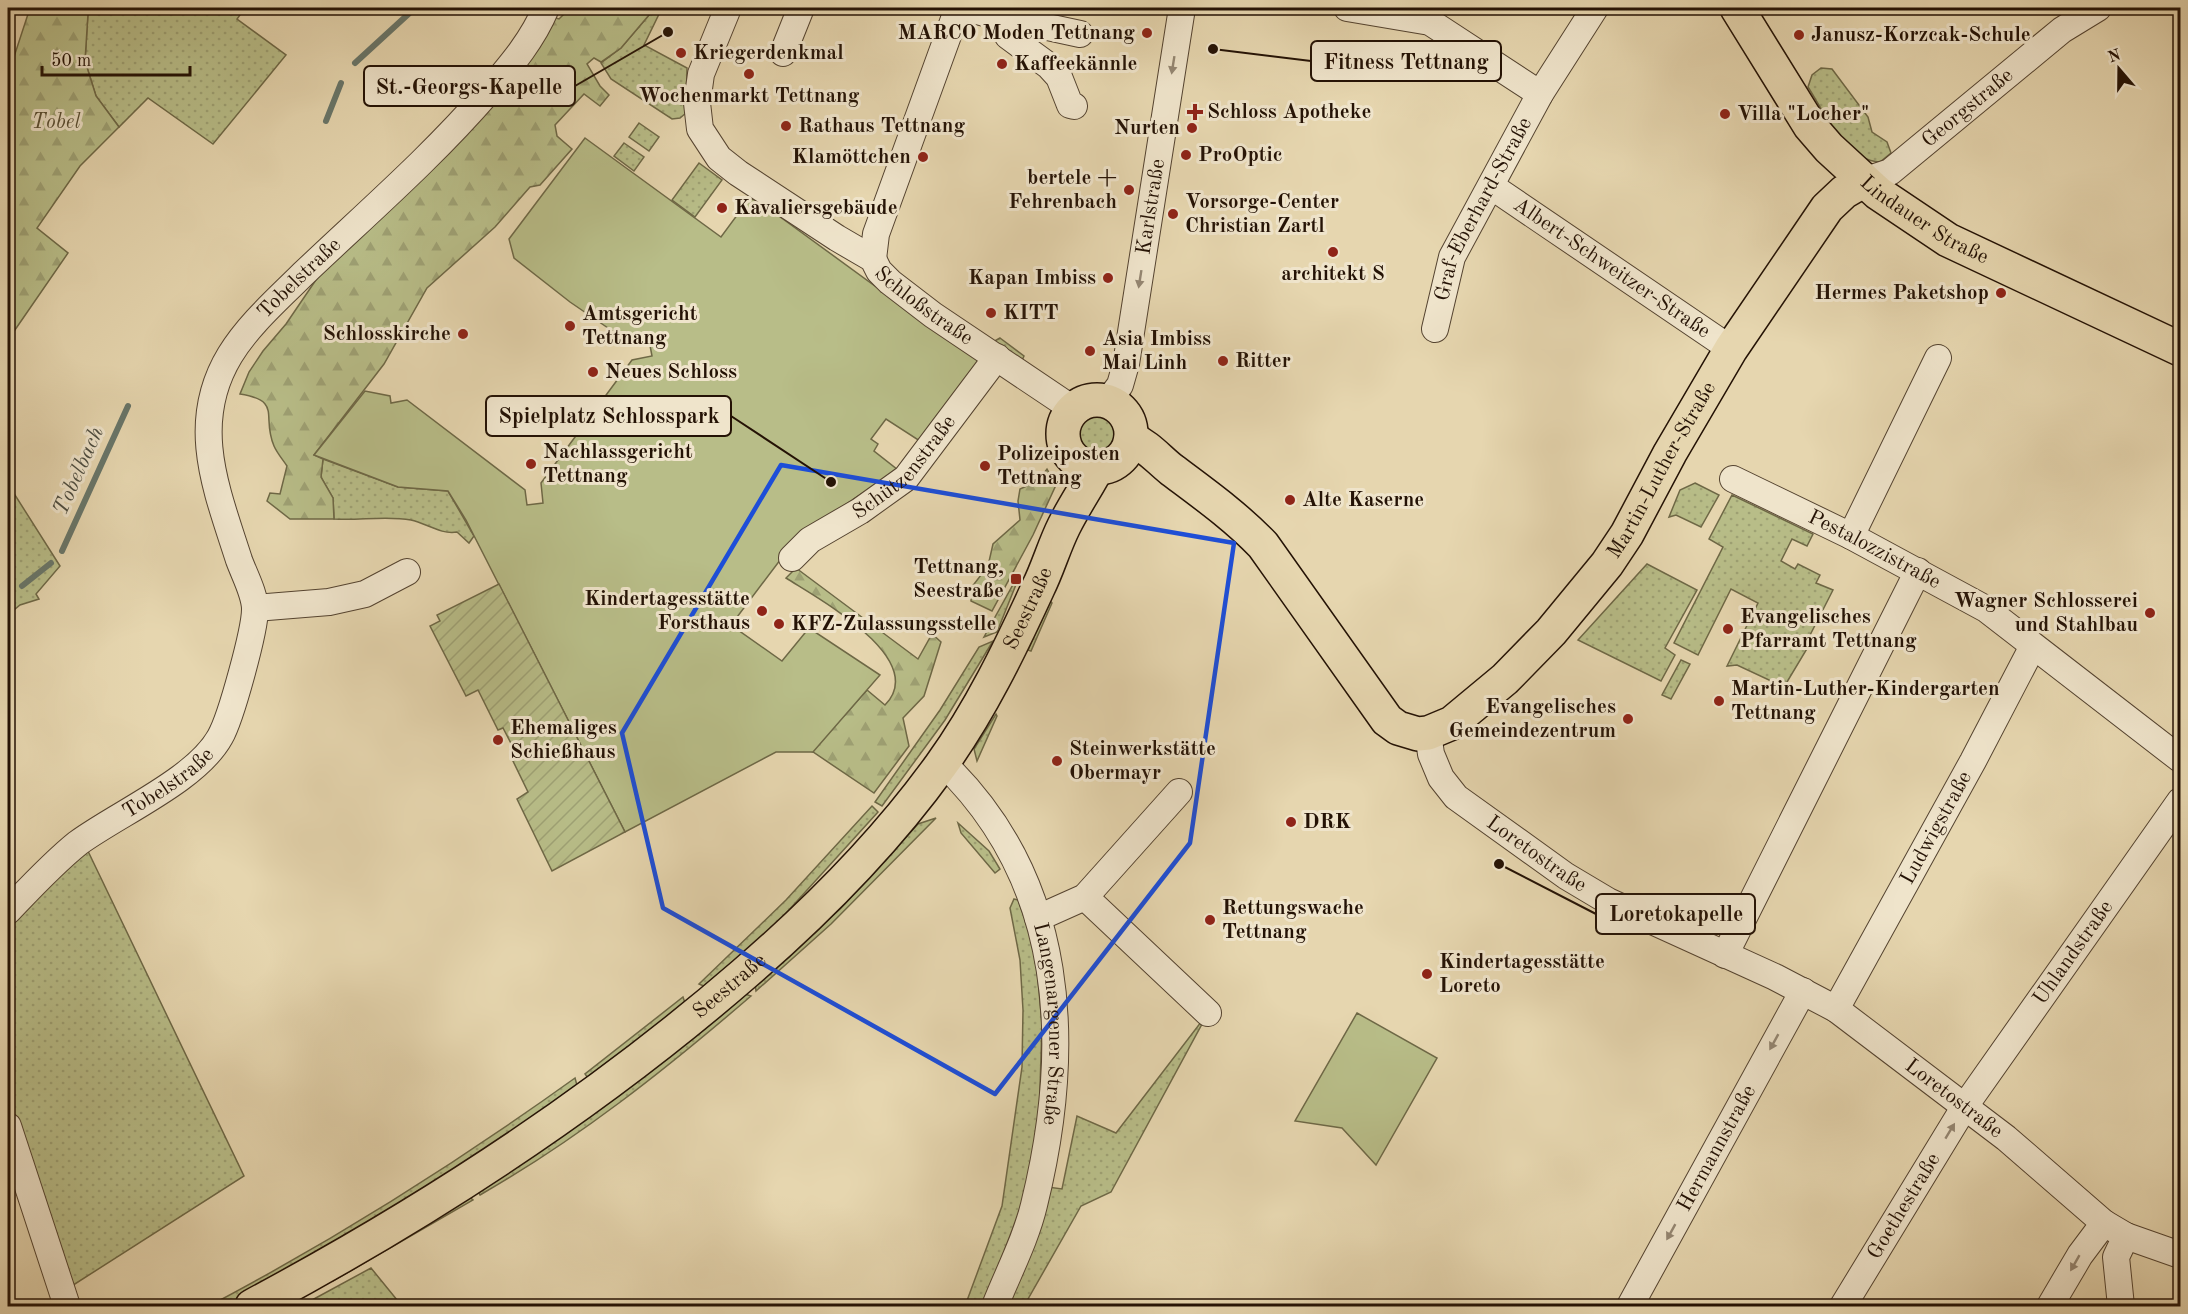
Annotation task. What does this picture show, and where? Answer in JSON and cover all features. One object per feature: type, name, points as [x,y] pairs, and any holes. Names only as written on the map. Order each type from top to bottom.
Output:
[{"type":"main road","name":"Lindauer Straße","points":[[1737,8],[1810,126],[1828,148],[1863,181],[1948,240],[2181,349]]},
{"type":"main road","name":"Martin-Luther-Straße","points":[[1428,733],[1452,723],[1505,678],[1575,604],[1627,534],[1670,453],[1731,349],[1827,208],[1844,192],[1863,181]]},
{"type":"main road","points":[[1118,454],[1126,416],[1108,401],[1089,400],[1073,409],[1063,430],[1068,453],[1080,463],[1118,454],[1154,452],[1171,469],[1238,520],[1263,545],[1387,720],[1411,733],[1428,733]]},
{"type":"main road","name":"Seestraße","points":[[1064,525],[1063,489],[1068,453]]},
{"type":"main road","name":"Seestraße","points":[[252,1306],[465,1182],[594,1095],[661,1044],[783,940],[895,825],[943,763],[999,669],[1040,585],[1064,525],[1118,454]]},
{"type":"street","name":"Tobelstraße","points":[[8,911],[78,844],[190,770],[208,754],[221,736],[229,716],[255,608],[215,488],[208,456],[207,432],[220,372],[231,353],[264,312],[453,132],[528,45],[546,8]]},
{"type":"street","name":"Schloßstraße","points":[[728,8],[701,74],[697,103],[700,129],[719,158],[837,238],[873,259],[879,271],[890,282],[933,315],[1073,409]]},
{"type":"street","points":[[783,53],[801,8]]},
{"type":"street","points":[[873,259],[876,234],[958,8]]},
{"type":"street","points":[[965,8],[1080,34]]},
{"type":"street","name":"Karlstraße","points":[[1108,401],[1120,385],[1126,364],[1182,8]]},
{"type":"street","name":"Graf-Eberhard-Straße","points":[[1347,8],[1430,22],[1540,94]]},
{"type":"street","name":"Graf-Eberhard-Straße","points":[[1435,329],[1452,257],[1540,94],[1595,8]]},
{"type":"street","name":"Georgstraße","points":[[1863,181],[1890,172],[2062,30],[2098,8]]},
{"type":"street","points":[[996,16],[1008,36],[1059,76],[1070,105],[1074,106]]},
{"type":"street","name":"Albert-Schweitzer-Straße","points":[[1491,186],[1731,349]]},
{"type":"street","name":"Schützenstraße","points":[[792,558],[810,540],[860,511],[906,478],[997,357]]},
{"type":"street","points":[[1851,536],[1938,358]]},
{"type":"street","name":"Pestalozzistraße","points":[[1733,480],[1851,536],[1986,609],[2181,759]]},
{"type":"street","points":[[1725,955],[1918,571]]},
{"type":"street","points":[[255,608],[329,602],[365,594],[407,572]]},
{"type":"street","name":"Ludwigstraße","points":[[1836,1009],[1973,761],[2033,646]]},
{"type":"street","name":"Loretostraße","points":[[1428,733],[1431,754],[1445,786],[1484,819],[1566,876],[1608,901],[1803,991],[1836,1009],[1965,1106],[2104,1223],[2126,1236],[2181,1255]]},
{"type":"street","name":"Langenargener Straße","points":[[943,763],[968,787],[992,820],[1022,875],[1047,950],[1057,1022],[1052,1112],[1034,1207],[994,1306]]},
{"type":"street","points":[[1038,918],[1085,897],[1179,792]]},
{"type":"street","name":"Uhlandstraße","points":[[1965,1106],[2181,801]]},
{"type":"street","points":[[1085,897],[1208,1013]]},
{"type":"street","name":"Hermannstraße","points":[[1630,1306],[1803,991]]},
{"type":"street","name":"Goethestraße","points":[[1843,1306],[1965,1106]]},
{"type":"street","points":[[8,1126],[67,1306]]},
{"type":"street","points":[[2050,1306],[2080,1255],[2104,1223]]},
{"type":"street","points":[[2121,1306],[2116,1257],[2126,1236]]},
{"type":"highlighted area","points":[[781,465],[1234,543],[1190,843],[995,1094],[663,908],[622,733]]},
{"type":"green space","name":"Tobel","points":[[30,8],[92,8],[88,14],[85,61],[96,96],[119,127],[80,166],[37,228],[68,253],[8,340],[8,75]]},
{"type":"green space","points":[[92,8],[245,8],[237,19],[286,55],[213,144],[148,98],[119,127],[96,96],[85,61],[88,13]]},
{"type":"green space","points":[[567,8],[655,8],[621,48],[601,62],[594,58],[587,64],[600,86],[609,95],[600,106],[584,94],[555,125],[557,136],[572,149],[540,185],[530,187],[495,227],[427,288],[384,364],[314,455],[323,459],[321,477],[333,498],[334,519],[290,519],[267,501],[270,493],[280,494],[287,466],[274,446],[266,406],[262,401],[240,394],[249,372],[286,324],[322,271],[550,16],[559,19]]},
{"type":"green space","points":[[655,8],[662,8],[644,45],[687,68],[686,113],[680,118],[672,119],[611,79],[601,63],[621,48]]},
{"type":"green space","points":[[1821,68],[1832,69],[1868,117],[1872,132],[1887,142],[1891,153],[1880,162],[1868,160],[1857,153],[1837,134],[1808,87],[1812,75]]},
{"type":"green space","points":[[639,123],[659,137],[649,151],[629,137]]},
{"type":"green space","points":[[585,138],[721,237],[749,199],[757,200],[927,324],[987,361],[926,445],[886,419],[871,439],[878,444],[874,451],[898,470],[799,535],[731,625],[782,661],[809,628],[880,675],[813,752],[776,752],[625,832],[466,520],[448,491],[398,487],[314,455],[365,391],[390,396],[391,403],[407,400],[525,490],[527,505],[543,503],[541,483],[632,360],[652,356],[649,340],[630,343],[570,302],[514,258],[509,239]]},
{"type":"green space","points":[[624,143],[644,157],[634,171],[614,156]]},
{"type":"green space","points":[[699,163],[722,180],[695,217],[672,200]]},
{"type":"green space","points":[[1000,338],[1024,356],[1021,363],[991,343]]},
{"type":"green space","points":[[1095,413],[1103,414],[1109,419],[1114,425],[1114,441],[1109,447],[1103,452],[1095,453],[1087,452],[1081,447],[1076,441],[1075,433],[1076,425],[1081,419],[1087,414]]},
{"type":"green space","points":[[323,459],[398,487],[448,491],[474,536],[469,543],[457,532],[445,532],[401,519],[334,519],[333,498],[321,477]]},
{"type":"green space","points":[[1047,469],[1056,485],[1033,535],[992,611],[971,601],[971,588],[988,566],[993,544],[1020,520],[1018,501],[1020,489],[1038,481]]},
{"type":"green space","points":[[1695,483],[1719,495],[1701,527],[1676,515],[1669,517],[1680,490]]},
{"type":"green space","points":[[8,484],[60,566],[36,594],[39,599],[20,605],[8,615]]},
{"type":"green space","points":[[1732,495],[1813,534],[1807,546],[1792,539],[1781,561],[1795,569],[1798,564],[1820,575],[1816,583],[1833,590],[1805,645],[1808,647],[1784,687],[1737,665],[1727,666],[1758,603],[1731,589],[1698,655],[1674,643],[1723,547],[1709,539]]},
{"type":"green space","points":[[1647,564],[1697,590],[1665,648],[1675,655],[1661,681],[1578,640]]},
{"type":"green space","points":[[796,568],[918,659],[932,634],[941,642],[924,696],[903,718],[909,746],[874,793],[813,752],[790,743],[844,716],[867,690],[885,705],[895,687],[893,669],[882,650],[864,632],[843,615],[786,578]]},
{"type":"green space","points":[[1015,581],[1017,582],[997,632],[984,637]]},
{"type":"green space","points":[[499,584],[625,832],[552,871],[517,799],[528,792],[511,757],[514,749],[503,728],[498,730],[478,690],[466,696],[430,626],[440,621],[437,615]]},
{"type":"green space","points":[[1050,601],[1052,603],[1031,651],[1028,650]]},
{"type":"green space","points":[[993,641],[945,720],[882,806],[875,802],[940,710],[979,647]]},
{"type":"green space","points":[[1681,660],[1690,664],[1671,699],[1662,695]]},
{"type":"green space","points":[[996,714],[997,716],[977,761],[974,749]]},
{"type":"green space","points":[[872,806],[878,812],[778,922],[706,987],[699,984],[786,900]]},
{"type":"green space","points":[[936,818],[831,924],[756,991],[755,983],[840,909],[918,824]]},
{"type":"green space","points":[[958,823],[989,851],[1000,869],[995,873],[961,833]]},
{"type":"green space","points":[[86,847],[244,1176],[67,1289],[8,1105],[8,921]]},
{"type":"green space","points":[[1014,899],[1018,900],[1035,946],[1042,1025],[1039,1119],[1023,1204],[985,1306],[965,1306],[1002,1206],[1022,1067],[1023,1010],[1020,960],[1010,908]]},
{"type":"green space","points":[[745,994],[751,996],[620,1102],[552,1151],[480,1195],[477,1189]]},
{"type":"green space","points":[[683,997],[686,1006],[590,1081],[585,1074]]},
{"type":"green space","points":[[1208,1013],[1111,1192],[1081,1206],[1024,1306],[1004,1306],[1048,1187],[1062,1189],[1077,1116],[1116,1133]]},
{"type":"green space","points":[[1357,1013],[1437,1058],[1376,1165],[1342,1128],[1295,1121]]},
{"type":"green space","points":[[575,1078],[578,1089],[476,1159],[264,1286],[227,1306],[209,1306],[350,1227],[486,1140]]},
{"type":"green space","points":[[467,1195],[473,1200],[333,1281],[333,1274]]},
{"type":"green space","points":[[371,1268],[402,1306],[301,1306]]},
{"type":"waterway","name":"Tobelbach","points":[[355,63],[415,8]]},
{"type":"waterway","name":"Tobelbach","points":[[326,121],[341,83]]},
{"type":"waterway","name":"Tobelbach","points":[[62,551],[128,406]]},
{"type":"waterway","name":"Tobelbach","points":[[22,586],[51,563]]},
{"type":"place","name":"St.-Georgs-Kapelle","points":[[668,32]]},
{"type":"place","name":"MARCO Moden Tettnang","points":[[1147,33]]},
{"type":"place","name":"Janusz-Korzcak-Schule","points":[[1799,35]]},
{"type":"place","name":"Fitness Tettnang","points":[[1213,49]]},
{"type":"place","name":"Kriegerdenkmal","points":[[681,53]]},
{"type":"place","name":"Kaffeekännle","points":[[1002,64]]},
{"type":"place","name":"Wochenmarkt Tettnang","points":[[749,74]]},
{"type":"place","name":"Schloss Apotheke","points":[[1195,112]]},
{"type":"place","name":"Villa \"Locher\"","points":[[1725,114]]},
{"type":"place","name":"Rathaus Tettnang","points":[[786,126]]},
{"type":"place","name":"Nurten","points":[[1192,128]]},
{"type":"place","name":"ProOptic","points":[[1186,155]]},
{"type":"place","name":"Klamöttchen","points":[[923,157]]},
{"type":"place","name":"bertele + Fehrenbach","points":[[1129,190]]},
{"type":"place","name":"Kavaliersgebäude","points":[[722,208]]},
{"type":"place","name":"Vorsorge-Center Christian Zartl","points":[[1173,214]]},
{"type":"place","name":"architekt S","points":[[1333,252]]},
{"type":"place","name":"Kapan Imbiss","points":[[1108,278]]},
{"type":"place","name":"Hermes Paketshop","points":[[2001,293]]},
{"type":"place","name":"KITT","points":[[991,313]]},
{"type":"place","name":"Amtsgericht Tettnang","points":[[570,326]]},
{"type":"place","name":"Schlosskirche","points":[[463,334]]},
{"type":"place","name":"Asia Imbiss Mai Linh","points":[[1090,351]]},
{"type":"place","name":"Ritter","points":[[1223,361]]},
{"type":"place","name":"Neues Schloss","points":[[593,372]]},
{"type":"place","name":"Nachlassgericht Tettnang","points":[[531,464]]},
{"type":"place","name":"Polizeiposten Tettnang","points":[[985,466]]},
{"type":"place","name":"Spielplatz Schlosspark","points":[[831,482]]},
{"type":"place","name":"Alte Kaserne","points":[[1290,500]]},
{"type":"place","name":"Tettnang, Seestraße","points":[[1016,579]]},
{"type":"place","name":"Kindertagesstätte Forsthaus","points":[[762,611]]},
{"type":"place","name":"Wagner Schlosserei und Stahlbau","points":[[2150,613]]},
{"type":"place","name":"KFZ-Zulassungsstelle","points":[[779,624]]},
{"type":"place","name":"Evangelisches Pfarramt Tettnang","points":[[1728,629]]},
{"type":"place","name":"Martin-Luther-Kindergarten Tettnang","points":[[1719,701]]},
{"type":"place","name":"Evangelisches Gemeindezentrum","points":[[1628,719]]},
{"type":"place","name":"Ehemaliges Schießhaus","points":[[498,740]]},
{"type":"place","name":"Steinwerkstätte Obermayr","points":[[1057,761]]},
{"type":"place","name":"DRK","points":[[1291,822]]},
{"type":"place","name":"Loretokapelle","points":[[1499,864]]},
{"type":"place","name":"Rettungswache Tettnang","points":[[1210,920]]},
{"type":"place","name":"Kindertagesstätte Loreto","points":[[1427,974]]}]
